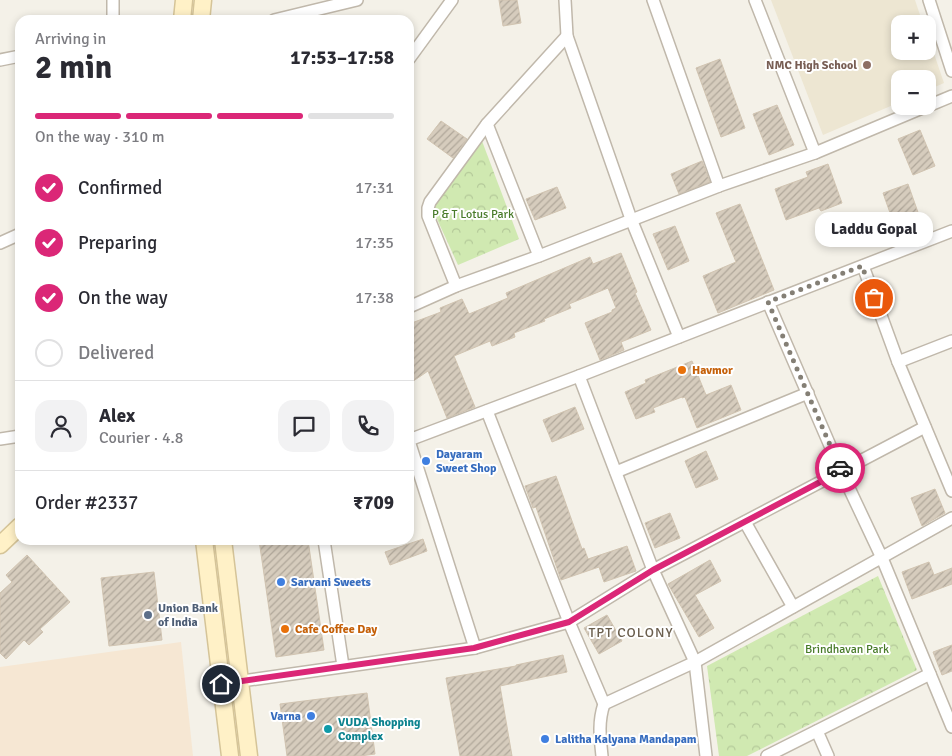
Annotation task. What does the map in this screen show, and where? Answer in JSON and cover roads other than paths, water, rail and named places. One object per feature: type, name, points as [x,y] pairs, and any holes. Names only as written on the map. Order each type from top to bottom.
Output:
[{"type":"main road","points":[[182,15],[184,0]]},
{"type":"main road","points":[[201,15],[202,0]]},
{"type":"main road","points":[[0,545],[15,531]]},
{"type":"main road","points":[[205,545],[230,756]]},
{"type":"main road","points":[[224,545],[249,756]]},
{"type":"street","points":[[113,0],[113,15]]},
{"type":"street","points":[[295,15],[357,0]]},
{"type":"street","points":[[414,53],[452,0]]},
{"type":"street","points":[[565,0],[567,36],[631,219],[679,337]]},
{"type":"street","points":[[653,0],[718,186]]},
{"type":"street","points":[[755,0],[815,153]]},
{"type":"street","points":[[929,0],[952,71]]},
{"type":"street","points":[[456,286],[428,216],[430,202],[487,124],[567,36]]},
{"type":"street","points":[[0,60],[15,57]]},
{"type":"street","points":[[936,102],[952,96]]},
{"type":"street","points":[[414,304],[718,186],[815,153],[906,115]]},
{"type":"street","points":[[487,124],[539,256]]},
{"type":"street","points":[[414,439],[952,231]]},
{"type":"street","points":[[0,243],[15,236]]},
{"type":"street","points":[[862,266],[898,362],[952,491]]},
{"type":"street","points":[[768,302],[841,471],[882,558],[952,727]]},
{"type":"street","points":[[898,362],[952,341]]},
{"type":"street","points":[[579,376],[653,570],[695,662],[706,756]]},
{"type":"street","points":[[616,472],[808,393]]},
{"type":"street","points":[[487,411],[569,622],[604,704],[600,715],[599,733],[602,756]]},
{"type":"street","points":[[221,684],[474,648],[569,622],[653,570],[925,427]]},
{"type":"street","points":[[0,439],[15,437]]},
{"type":"street","points":[[414,457],[474,648]]},
{"type":"street","points":[[604,704],[695,662],[952,518]]},
{"type":"street","points":[[745,522],[793,607]]},
{"type":"street","points":[[325,545],[343,666]]},
{"type":"street","points":[[767,756],[930,674]]},
{"type":"street","points":[[817,731],[828,756]]},
{"type":"place","name":"NMC High School","points":[[867,65]]},
{"type":"place","name":"Laddu Gopal","points":[[874,298]]},
{"type":"place","name":"Havmor","points":[[682,370]]},
{"type":"place","name":"Dayaram Sweet Shop","points":[[426,461]]},
{"type":"place","name":"Sarvani Sweets","points":[[281,582]]},
{"type":"place","name":"Union Bank of India","points":[[148,615]]},
{"type":"place","name":"Cafe Coffee Day","points":[[285,629]]},
{"type":"place","name":"Varna","points":[[311,716]]},
{"type":"place","name":"VUDA Shopping Complex","points":[[328,729]]},
{"type":"place","name":"Lalitha Kalyana Mandapam","points":[[545,739]]},
{"type":"district","name":"TPT COLONY","points":[[631,632]]},
{"type":"park label","name":"P & T Lotus Park","points":[[473,214]]},
{"type":"park label","name":"Brindhavan Park","points":[[847,649]]}]
